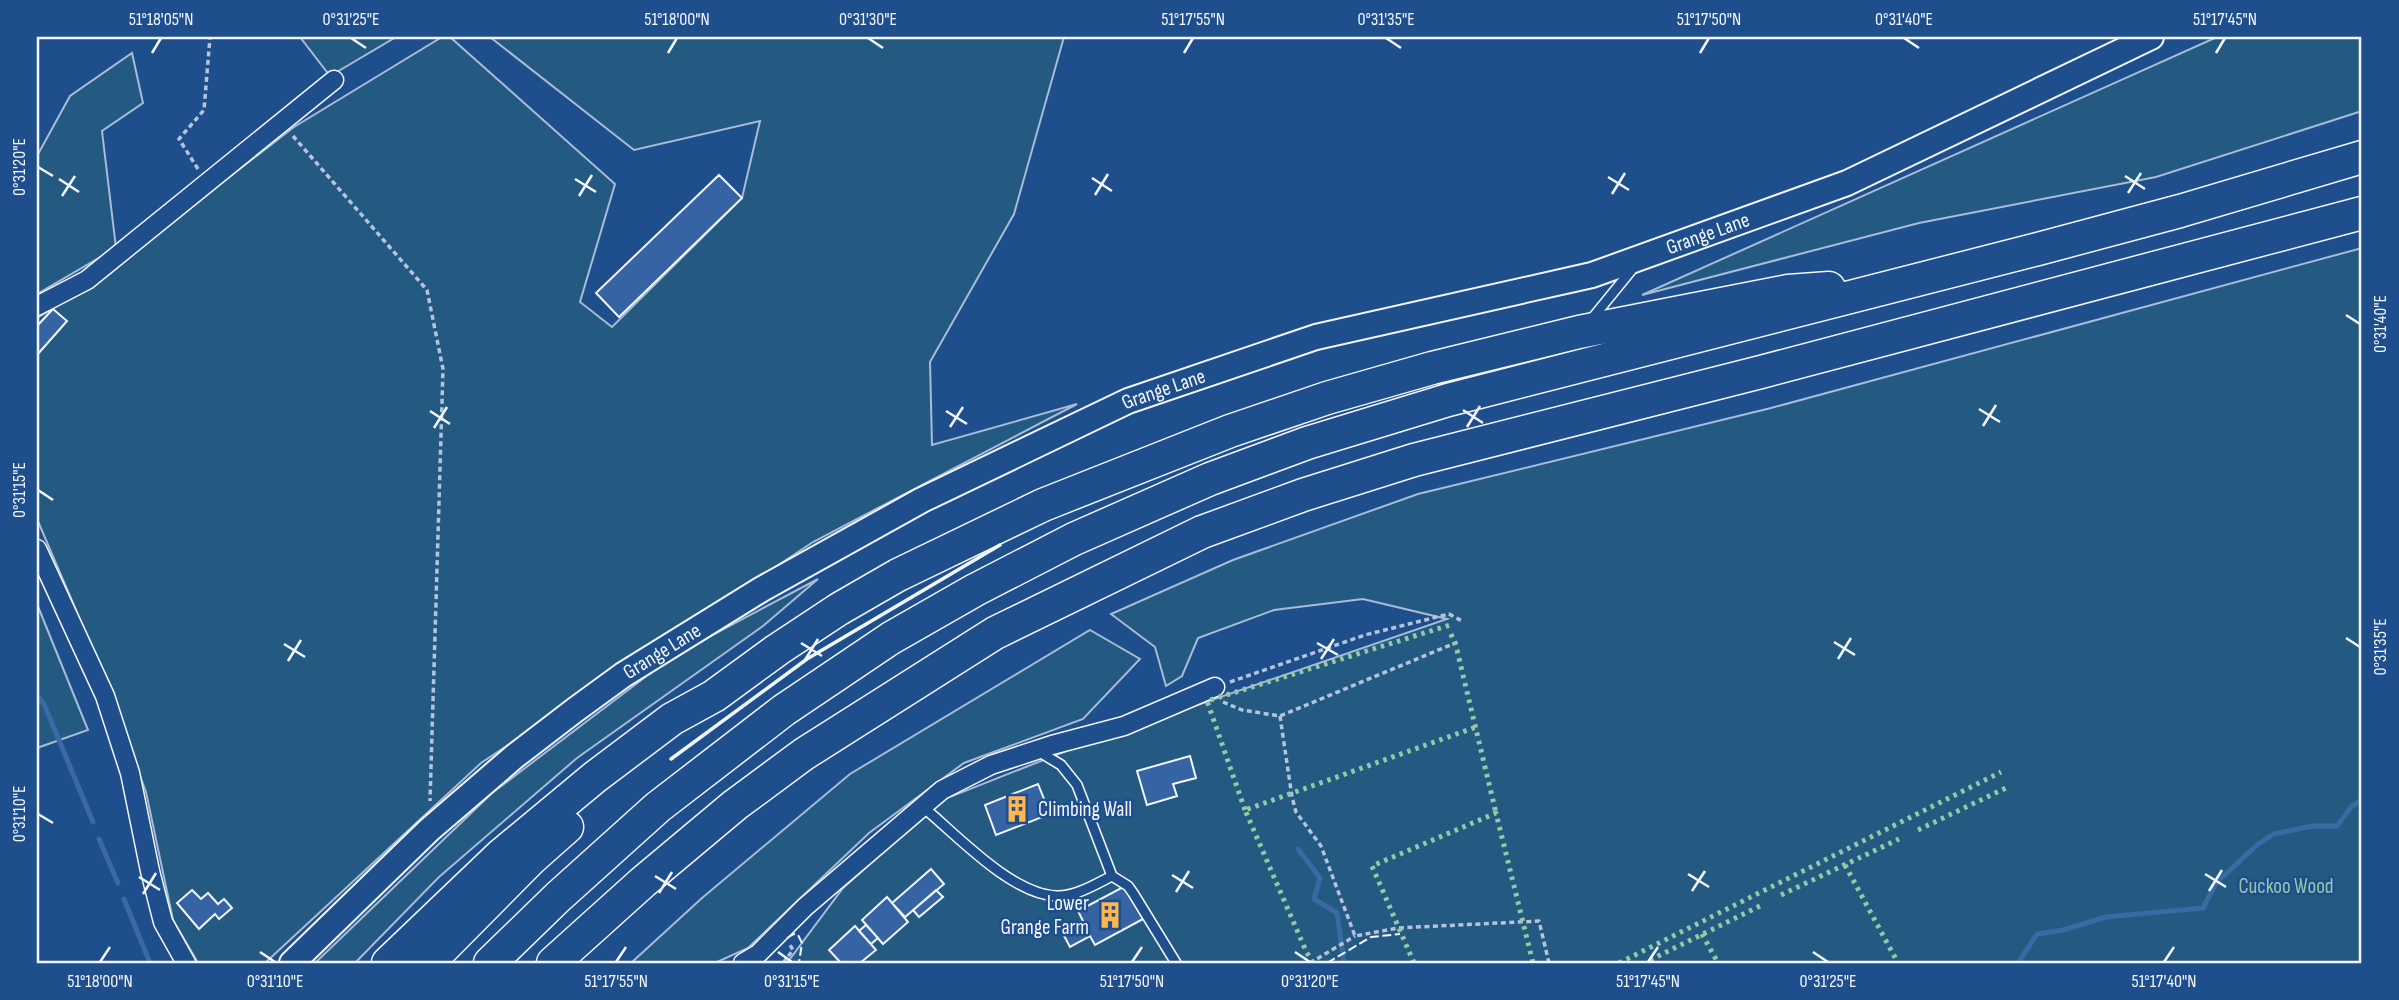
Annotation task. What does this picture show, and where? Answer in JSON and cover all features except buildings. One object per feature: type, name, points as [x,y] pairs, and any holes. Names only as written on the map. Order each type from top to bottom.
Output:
[{"type":"highway","points":[[490,963],[658,807],[784,710],[891,639],[975,590],[1074,539],[1210,479],[1307,443],[1448,400],[2180,211],[2362,157]]},
{"type":"highway","points":[[553,963],[643,882],[735,805],[804,754],[995,633],[1202,532],[1303,495],[1414,460],[1761,372],[2362,213]]},
{"type":"highway","points":[[388,963],[454,898],[553,812],[671,719],[714,696],[777,650],[875,588],[1043,505],[1230,431],[1327,398],[1432,368],[1580,332],[1788,291],[1903,282]]},
{"type":"highway","points":[[428,963],[531,859],[598,799],[679,733],[714,696]]},
{"type":"highway","points":[[578,963],[643,882]]},
{"type":"street","name":"Grange Lane","points":[[292,963],[429,830],[515,756],[594,696],[623,675],[762,589],[922,500],[1128,401],[1315,337],[1592,275],[1847,183],[2151,37]]},
{"type":"street","points":[[37,306],[87,280],[334,80]]},
{"type":"street","points":[[37,549],[105,696],[130,773],[163,922],[186,963]]},
{"type":"street","points":[[743,963],[758,954],[805,907],[942,790],[991,765],[1124,726],[1209,690]]},
{"type":"lane","points":[[1580,332],[1642,257]]},
{"type":"lane","points":[[1036,750],[1061,765],[1077,785],[1112,876],[1128,886],[1176,963]]},
{"type":"lane","points":[[923,807],[1002,874],[1028,890],[1058,897],[1112,876]]},
{"type":"path","points":[[207,183],[179,139],[204,110],[210,37]]},
{"type":"path","points":[[283,139],[291,133],[427,290],[443,369],[429,830]]},
{"type":"path","points":[[1209,690],[1365,635],[1449,614],[1464,622]]},
{"type":"path","points":[[1209,690],[1242,710],[1280,716],[1461,641]]},
{"type":"path","points":[[1280,716],[1296,812],[1321,846],[1354,936]]},
{"type":"path","points":[[1310,963],[1354,936],[1398,928],[1539,921],[1549,963]]},
{"type":"green space","points":[[300,37],[396,37],[330,76]]},
{"type":"green space","points":[[442,37],[450,37],[615,184],[580,302],[612,327],[742,198],[760,121],[634,150],[490,37],[1064,37],[1014,214],[930,362],[932,445],[1077,404],[813,542],[481,763],[265,963],[198,963],[173,920],[146,792],[91,645],[37,519],[37,318],[83,290],[294,127]]},
{"type":"green space","points":[[2217,37],[2362,37],[2362,111],[2156,177],[1919,223],[1642,295]]},
{"type":"green space","points":[[132,53],[143,103],[102,131],[116,248],[37,294],[37,156],[70,96]]},
{"type":"green space","name":"Cuckoo Wood","points":[[2362,248],[2362,963],[787,963],[843,888],[942,800],[1084,744],[1447,619],[1363,599],[1274,610],[1198,638],[1182,676],[1166,686],[1155,647],[1111,614],[1233,560],[1418,494],[1771,408]]},
{"type":"green space","points":[[818,579],[763,626],[577,758],[439,877],[355,963],[315,963],[492,793],[673,656]]},
{"type":"green space","points":[[37,604],[88,730],[37,748]]},
{"type":"green space","points":[[1090,630],[1140,659],[1083,719],[964,763],[869,833],[748,948],[715,963],[631,963],[702,898],[850,774]]},
{"type":"waterway","points":[[37,696],[44,704],[93,822]]},
{"type":"waterway","points":[[2018,963],[2037,934],[2063,930],[2106,917],[2203,908],[2216,883],[2258,844],[2274,834],[2312,826],[2337,826],[2352,806],[2362,800]]},
{"type":"waterway","points":[[99,839],[118,883]]},
{"type":"waterway","points":[[1298,849],[1320,878],[1314,899],[1337,913],[1344,963]]},
{"type":"waterway","points":[[124,899],[150,963]]},
{"type":"hedge","points":[[1245,810],[1207,701],[1450,625]]},
{"type":"hedge","points":[[1451,634],[1496,813]]},
{"type":"hedge","points":[[1313,963],[1245,810],[1476,727]]},
{"type":"hedge","points":[[1619,963],[2001,772]]},
{"type":"hedge","points":[[1918,830],[2010,786]]},
{"type":"hedge","points":[[1414,963],[1372,866],[1496,813],[1533,963]]},
{"type":"hedge","points":[[1781,895],[1899,839]]},
{"type":"hedge","points":[[1845,865],[1898,963]]},
{"type":"hedge","points":[[1650,960],[1762,905]]},
{"type":"hedge","points":[[1702,934],[1718,963]]},
{"type":"fence","points":[[1327,963],[1371,937],[1400,934]]},
{"type":"fence","points":[[787,938],[798,935],[802,943],[799,963]]},
{"type":"wall","points":[[671,759],[807,659],[1000,545]]},
{"type":"place","name":"Climbing Wall","points":[[1017,809]]},
{"type":"place","name":"Lower Grange Farm","points":[[1110,915]]}]
